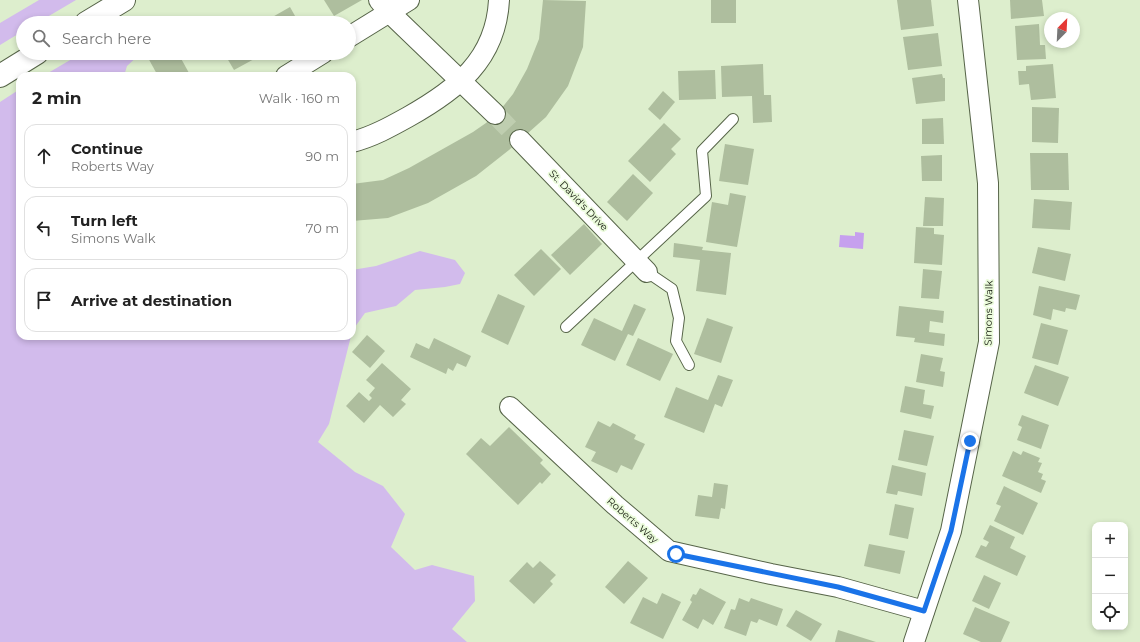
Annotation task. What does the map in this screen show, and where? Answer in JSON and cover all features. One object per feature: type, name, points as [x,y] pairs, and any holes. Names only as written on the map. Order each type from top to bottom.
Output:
[{"type":"main road","points":[[98,16],[124,0]]},
{"type":"main road","points":[[0,76],[26,60]]},
{"type":"street","points":[[356,30],[384,6],[409,0]]},
{"type":"street","points":[[356,140],[392,126],[423,109],[462,82],[476,65],[490,40],[499,0]]},
{"type":"street","name":"Simons Walk","points":[[914,642],[951,531],[989,342],[988,183],[968,0]]},
{"type":"street","points":[[384,6],[495,114]]},
{"type":"street","points":[[292,72],[312,60]]},
{"type":"street","name":"St. David's Drive","points":[[520,140],[642,266]]},
{"type":"street","name":"Roberts Way","points":[[510,407],[615,505],[669,550],[763,573],[838,587],[924,611]]},
{"type":"lane","points":[[566,326],[642,266],[706,196],[702,151],[733,119]]},
{"type":"lane","points":[[642,266],[672,289],[679,318],[676,341],[689,365]]},
{"type":"shaded area","points":[[39,0],[76,0],[49,16],[16,16],[16,35],[0,45],[0,23]]},
{"type":"shaded area","points":[[70,60],[133,60],[127,66],[125,72],[50,72]]},
{"type":"shaded area","points":[[16,92],[16,340],[350,340],[329,424],[318,442],[355,472],[383,486],[405,514],[391,547],[415,570],[432,565],[474,576],[475,601],[452,629],[467,642],[0,642],[0,102]]},
{"type":"shaded area","points":[[855,232],[864,233],[863,249],[839,247],[840,235],[855,236]]},
{"type":"shaded area","points":[[420,251],[455,260],[465,273],[460,284],[415,290],[396,306],[365,313],[356,325],[356,269],[376,266]]},
{"type":"building","points":[[324,0],[362,0],[334,16]]},
{"type":"building","points":[[543,0],[586,1],[583,47],[568,86],[546,117],[509,150],[476,176],[428,203],[388,218],[356,221],[356,183],[383,180],[409,168],[473,132],[486,123],[501,109],[513,94],[527,69],[539,39]]},
{"type":"building","points":[[711,0],[736,0],[736,23],[711,23]]},
{"type":"building","points":[[897,0],[931,0],[934,26],[901,30]]},
{"type":"building","points":[[1010,0],[1042,0],[1044,16],[1011,19]]},
{"type":"building","points":[[290,7],[295,16],[274,16]]},
{"type":"building","points":[[1039,24],[1040,45],[1044,45],[1046,59],[1017,60],[1015,26]]},
{"type":"building","points":[[938,33],[942,66],[908,70],[903,37]]},
{"type":"building","points":[[149,60],[182,60],[188,72],[156,72]]},
{"type":"building","points":[[228,60],[252,60],[234,70]]},
{"type":"building","points":[[763,64],[764,95],[771,95],[772,122],[753,123],[752,96],[722,97],[721,66]]},
{"type":"building","points":[[1053,64],[1056,98],[1031,100],[1029,84],[1019,85],[1018,71],[1026,71],[1026,66]]},
{"type":"building","points":[[715,70],[716,99],[679,100],[678,71]]},
{"type":"building","points":[[942,74],[943,78],[945,78],[945,101],[916,104],[912,78]]},
{"type":"building","points":[[663,91],[675,102],[660,120],[648,109]]},
{"type":"building","points":[[1032,107],[1059,108],[1058,143],[1032,142]]},
{"type":"building","points":[[943,118],[944,144],[922,144],[922,119]]},
{"type":"building","points":[[664,123],[681,139],[671,149],[676,154],[650,182],[628,161]]},
{"type":"building","points":[[725,144],[754,149],[748,185],[719,181]]},
{"type":"building","points":[[1030,153],[1068,153],[1069,190],[1031,190]]},
{"type":"building","points":[[942,155],[942,181],[922,181],[921,156]]},
{"type":"building","points":[[633,174],[653,193],[627,221],[607,202]]},
{"type":"building","points":[[730,193],[746,196],[737,247],[706,242],[712,202],[728,205]]},
{"type":"building","points":[[925,197],[944,198],[943,226],[923,226]]},
{"type":"building","points":[[1034,199],[1072,202],[1070,230],[1032,228]]},
{"type":"building","points":[[584,224],[602,244],[570,275],[551,255]]},
{"type":"building","points":[[916,227],[934,228],[934,234],[944,235],[942,265],[914,263]]},
{"type":"building","points":[[674,243],[703,247],[702,250],[731,253],[726,295],[696,291],[700,260],[673,257]]},
{"type":"building","points":[[1038,247],[1071,254],[1065,281],[1032,273]]},
{"type":"building","points":[[541,249],[561,269],[534,296],[514,275]]},
{"type":"building","points":[[923,269],[942,271],[939,299],[921,298]]},
{"type":"building","points":[[1039,286],[1080,295],[1076,310],[1066,308],[1065,312],[1053,309],[1051,320],[1033,315]]},
{"type":"building","points":[[498,294],[525,306],[508,345],[481,332]]},
{"type":"building","points":[[634,304],[646,309],[633,336],[628,334],[615,361],[581,345],[594,318],[622,331]]},
{"type":"building","points":[[899,306],[944,311],[943,323],[930,321],[929,332],[945,334],[944,346],[914,342],[915,338],[896,336]]},
{"type":"building","points":[[707,318],[733,327],[721,363],[694,354]]},
{"type":"building","points":[[1041,323],[1068,330],[1058,365],[1032,358]]},
{"type":"building","points":[[367,335],[385,351],[370,368],[352,352]]},
{"type":"building","points":[[434,338],[471,356],[466,367],[457,363],[453,371],[448,368],[446,374],[410,357],[416,343],[429,349]]},
{"type":"building","points":[[638,338],[673,354],[660,381],[626,365]]},
{"type":"building","points":[[921,354],[943,358],[940,371],[945,372],[943,387],[916,382]]},
{"type":"building","points":[[382,363],[411,389],[401,400],[406,404],[393,417],[380,405],[364,423],[346,406],[359,392],[369,401],[372,398],[369,395],[375,388],[366,380]]},
{"type":"building","points":[[1035,365],[1069,377],[1058,406],[1024,393]]},
{"type":"building","points":[[718,375],[733,380],[722,407],[715,404],[704,433],[664,417],[676,387],[708,400]]},
{"type":"building","points":[[905,386],[925,390],[923,404],[934,406],[931,419],[900,412]]},
{"type":"building","points":[[1022,415],[1049,425],[1041,449],[1017,440],[1022,427],[1018,425]]},
{"type":"building","points":[[598,421],[610,427],[613,423],[636,435],[634,439],[645,444],[632,470],[621,465],[617,473],[591,461],[596,452],[585,447]]},
{"type":"building","points":[[509,427],[543,460],[540,463],[551,474],[542,484],[540,482],[518,505],[466,454],[481,438],[490,446]]},
{"type":"building","points":[[904,430],[934,436],[927,466],[898,460]]},
{"type":"building","points":[[1013,451],[1021,455],[1023,451],[1040,458],[1038,462],[1042,463],[1038,472],[1043,474],[1041,479],[1046,481],[1041,493],[1002,476]]},
{"type":"building","points":[[892,465],[926,473],[922,496],[898,491],[897,495],[886,493]]},
{"type":"building","points":[[714,483],[728,485],[725,509],[721,508],[719,519],[695,516],[698,495],[712,497]]},
{"type":"building","points":[[1004,486],[1038,503],[1023,535],[994,521],[1001,506],[996,504]]},
{"type":"building","points":[[895,504],[914,508],[908,539],[889,535]]},
{"type":"building","points":[[990,525],[1015,537],[1010,548],[1026,556],[1017,576],[975,557],[981,545],[986,547],[989,542],[983,539]]},
{"type":"building","points":[[869,544],[905,551],[900,574],[864,566]]},
{"type":"building","points":[[540,561],[556,575],[550,581],[553,584],[534,604],[509,581],[527,562],[533,568]]},
{"type":"building","points":[[628,561],[648,578],[624,604],[605,587]]},
{"type":"building","points":[[984,575],[1001,583],[989,609],[972,601]]},
{"type":"building","points":[[700,588],[726,602],[713,625],[703,619],[698,629],[682,620],[692,602],[690,600],[693,594],[696,595]]},
{"type":"building","points":[[662,593],[681,602],[663,639],[630,623],[643,597],[657,604]]},
{"type":"building","points":[[739,598],[749,602],[751,598],[783,609],[777,626],[759,619],[757,623],[751,621],[746,636],[724,628],[731,609],[735,610]]},
{"type":"building","points":[[975,607],[1010,622],[1001,642],[981,642],[963,634]]},
{"type":"building","points":[[796,610],[822,624],[811,641],[786,626]]},
{"type":"building","points":[[838,630],[876,642],[835,642]]},
{"type":"tunnel","points":[[495,114],[520,140]]},
{"type":"route","points":[[676,554],[838,587],[924,611],[951,531],[970,441]]}]
